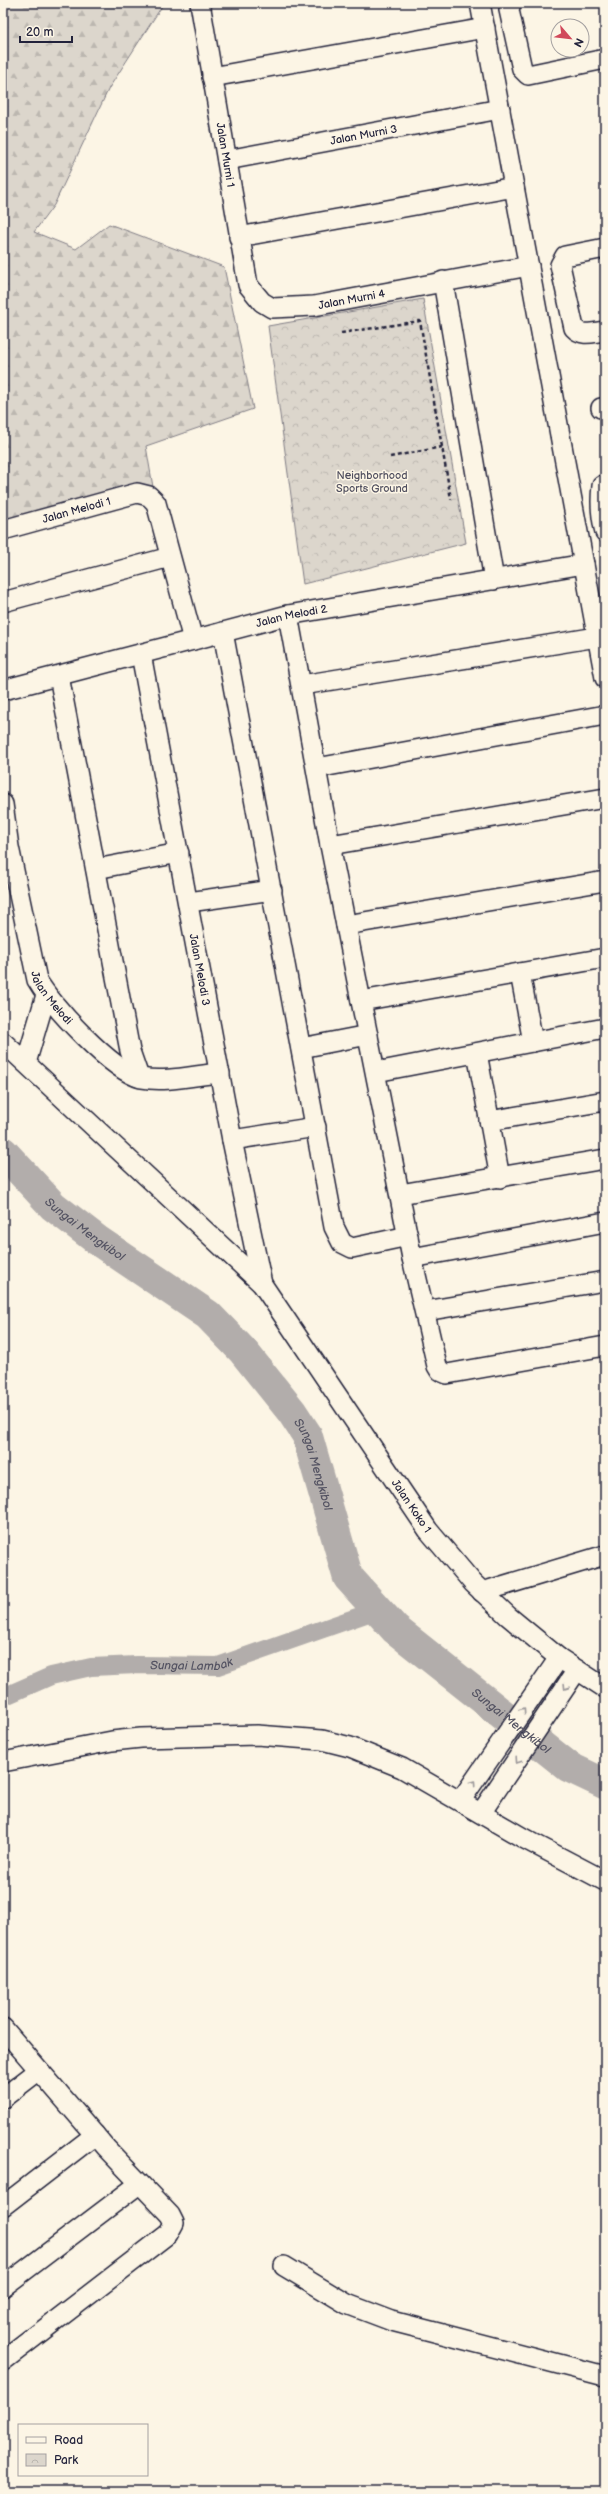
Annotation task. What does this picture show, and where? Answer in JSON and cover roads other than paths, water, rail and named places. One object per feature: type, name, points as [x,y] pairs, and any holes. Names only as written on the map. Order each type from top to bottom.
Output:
[{"type":"street","name":"Jalan Murni 1","points":[[200,3],[248,284],[262,302]]},
{"type":"street","points":[[480,3],[605,678]]},
{"type":"street","points":[[511,3],[509,10],[522,69],[528,75],[605,58]]},
{"type":"street","points":[[212,77],[485,28]]},
{"type":"street","name":"Jalan Murni 3","points":[[227,160],[500,109]]},
{"type":"street","points":[[239,237],[514,187]]},
{"type":"street","points":[[605,248],[565,256],[560,265],[574,328],[580,333],[605,331]]},
{"type":"street","name":"Jalan Murni 4","points":[[262,302],[272,308],[314,306],[529,266]]},
{"type":"street","points":[[443,281],[494,580]]},
{"type":"street","points":[[605,484],[602,486],[601,495],[602,520],[605,532]]},
{"type":"street","name":"Jalan Melodi 1","points":[[3,530],[137,493],[149,496],[156,503],[170,557]]},
{"type":"street","points":[[3,602],[170,557],[193,640]]},
{"type":"street","name":"Jalan Melodi 2","points":[[3,690],[288,615],[584,564]]},
{"type":"street","points":[[288,615],[346,926],[412,1258],[437,1366],[443,1373],[605,1346]]},
{"type":"street","points":[[223,632],[334,1227],[342,1243],[352,1248],[408,1236]]},
{"type":"street","points":[[302,685],[597,637]]},
{"type":"street","name":"Jalan Melodi 3","points":[[141,654],[232,1140],[262,1284]]},
{"type":"street","points":[[58,676],[130,1051],[139,1077]]},
{"type":"street","points":[[317,768],[605,715]]},
{"type":"street","points":[[330,845],[605,798]]},
{"type":"street","name":"Jalan Melodi","points":[[3,804],[6,846],[37,980],[46,996],[114,1063],[139,1077],[156,1080],[220,1073]]},
{"type":"street","points":[[96,869],[179,853]]},
{"type":"street","points":[[346,926],[605,881]]},
{"type":"street","points":[[188,902],[272,890]]},
{"type":"street","points":[[361,1000],[605,958]]},
{"type":"street","points":[[520,973],[532,1042]]},
{"type":"street","points":[[26,1063],[46,996]]},
{"type":"street","points":[[376,1072],[605,1028]]},
{"type":"street","points":[[301,1048],[368,1035]]},
{"type":"street","points":[[3,1042],[262,1284]]},
{"type":"street","points":[[477,1053],[500,1178]]},
{"type":"street","points":[[490,1121],[605,1101]]},
{"type":"street","points":[[232,1140],[316,1127]]},
{"type":"street","points":[[400,1194],[605,1159]]},
{"type":"street","points":[[412,1258],[605,1222]]},
{"type":"street","points":[[425,1311],[605,1281]]},
{"type":"street","name":"Jalan Koko 1","points":[[262,1284],[428,1530],[482,1592],[559,1658],[605,1688]]},
{"type":"street","points":[[482,1592],[605,1555]]},
{"type":"street","points":[[461,1800],[559,1658]]},
{"type":"street","points":[[481,1813],[504,1781],[577,1670]]},
{"type":"street","points":[[3,1762],[97,1744],[141,1738],[298,1737],[350,1747],[402,1768],[605,1881]]},
{"type":"street","points":[[3,2028],[38,2071],[139,2184],[173,2218],[174,2223],[168,2234],[3,2361]]},
{"type":"street","points":[[3,2098],[38,2071]]},
{"type":"street","points":[[3,2206],[95,2134]]},
{"type":"street","points":[[3,2287],[139,2184]]},
{"type":"street","points":[[284,2266],[347,2304],[392,2321],[605,2376]]},
{"type":"waterway","name":"Sungai Mengkibol","points":[[3,1152],[53,1206],[97,1240],[208,1315],[243,1351],[292,1412],[307,1435],[348,1577],[395,1629],[569,1767],[605,1784]]},
{"type":"waterway","name":"Sungai Lambak","points":[[3,1697],[51,1676],[91,1667],[137,1665],[218,1666],[377,1610]]},
{"type":"park label","name":"Neighborhood Sports Ground","points":[[372,481]]}]
